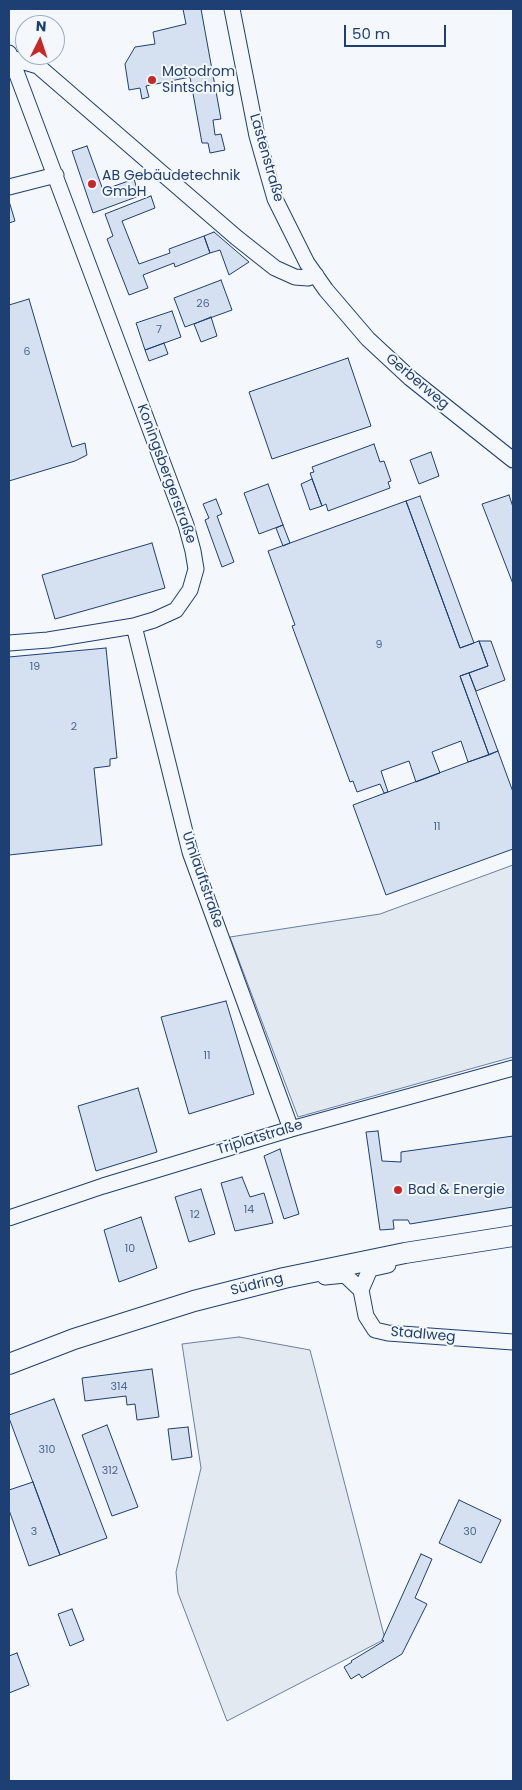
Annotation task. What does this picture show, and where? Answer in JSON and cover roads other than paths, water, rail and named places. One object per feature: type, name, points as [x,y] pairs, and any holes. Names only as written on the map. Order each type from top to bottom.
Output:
[{"type":"main road","name":"Südring","points":[[9,1364],[74,1339],[194,1301],[284,1278],[405,1253],[513,1236]]},
{"type":"street","name":"Lastenstraße","points":[[232,9],[257,136],[276,200],[307,263],[330,294]]},
{"type":"street","name":"Koningsbergerstraße","points":[[10,55],[38,66],[237,238],[275,268],[295,277],[308,278],[316,276]]},
{"type":"street","name":"Koningsbergerstraße","points":[[9,643],[48,640],[134,626],[154,620],[176,610],[190,590],[196,570],[186,525],[10,55]]},
{"type":"street","points":[[9,187],[56,175]]},
{"type":"street","name":"Gerberweg","points":[[330,294],[368,339],[410,378],[513,460]]},
{"type":"street","name":"Umlauftstraße","points":[[134,626],[190,852],[291,1129]]},
{"type":"street","name":"Triplatstraße","points":[[9,1218],[103,1186],[291,1129],[513,1068]]},
{"type":"street","points":[[284,1278],[316,1278],[345,1275],[361,1290],[370,1269],[393,1263],[405,1253]]},
{"type":"street","name":"Stadlweg","points":[[361,1290],[366,1316],[375,1330],[388,1333],[513,1342]]},
{"type":"place","name":"Motodrom Sintschnig","points":[[152,80]]},
{"type":"place","name":"AB Gebäudetechnik GmbH","points":[[92,184]]},
{"type":"place","name":"Bad & Energie","points":[[398,1190]]}]
